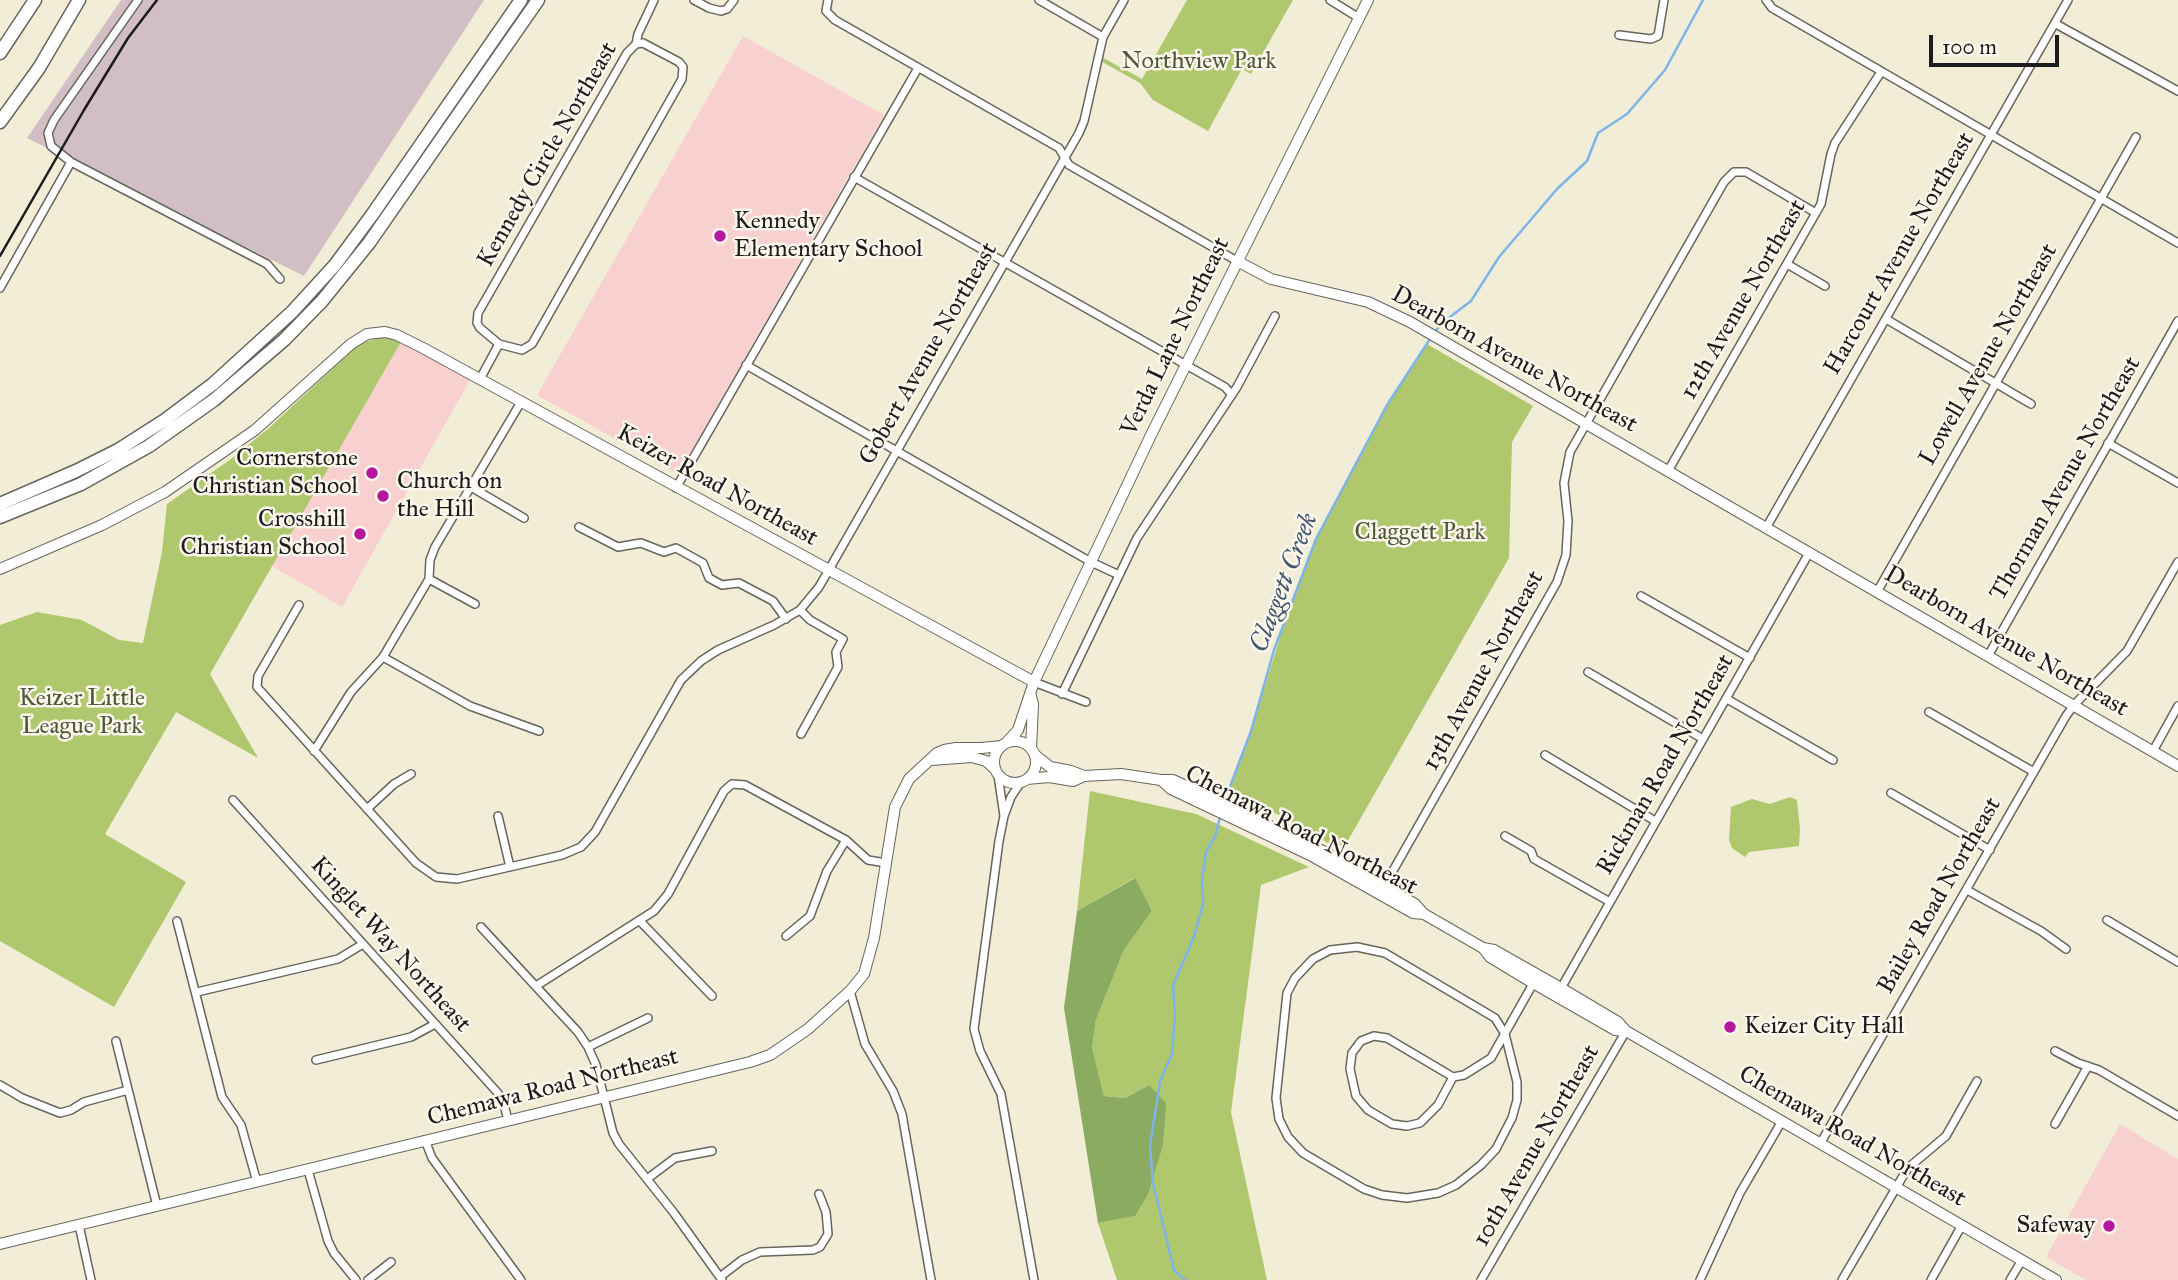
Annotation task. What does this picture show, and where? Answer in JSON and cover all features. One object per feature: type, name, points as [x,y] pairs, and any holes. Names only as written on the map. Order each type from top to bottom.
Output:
[{"type":"highway","points":[[0,52],[35,0]]},
{"type":"highway","points":[[0,122],[39,68],[79,0]]},
{"type":"highway","points":[[0,503],[76,471],[147,431],[213,384],[285,320],[335,265],[372,215],[521,0]]},
{"type":"highway","points":[[0,517],[81,484],[149,446],[214,400],[284,340],[322,301],[369,243],[538,0]]},
{"type":"street","points":[[138,0],[54,120],[48,138],[53,149],[71,162],[267,264],[280,279]]},
{"type":"street","points":[[636,44],[654,0]]},
{"type":"street","points":[[694,0],[721,11],[727,9],[734,0]]},
{"type":"street","name":"Dearborn Avenue Northeast","points":[[828,0],[826,11],[835,20],[1059,148],[1069,165],[1237,261],[1270,279],[1368,302],[1410,322],[2178,766]]},
{"type":"street","points":[[1039,0],[1104,37]]},
{"type":"street","name":"Gobert Avenue Northeast","points":[[367,809],[415,863],[436,877],[457,878],[562,855],[575,851],[588,841],[681,680],[701,661],[718,650],[800,610],[829,571],[1065,158],[1084,121],[1104,37],[1124,0]]},
{"type":"street","points":[[1330,0],[1359,18]]},
{"type":"street","name":"Verda Lane Northeast","points":[[1033,752],[1031,696],[1034,682],[1185,365],[1368,0]]},
{"type":"street","points":[[1619,34],[1651,39],[1658,36],[1664,0]]},
{"type":"street","points":[[1766,0],[1772,8],[2178,243]]},
{"type":"street","name":"Harcourt Avenue Northeast","points":[[1766,528],[2068,0]]},
{"type":"street","points":[[2056,24],[2178,92]]},
{"type":"street","name":"Kennedy Circle Northeast","points":[[636,44],[649,45],[679,62],[683,67],[682,79],[532,344],[522,350],[499,344],[480,328],[477,323],[478,313],[627,52],[636,44]]},
{"type":"street","points":[[676,488],[918,68]]},
{"type":"street","name":"12th Avenue Northeast","points":[[1668,471],[1816,213],[1824,196],[1827,170],[1835,143],[1881,72]]},
{"type":"street","name":"Lowell Avenue Northeast","points":[[1877,592],[2136,137]]},
{"type":"street","points":[[0,288],[71,162]]},
{"type":"street","name":"13th Avenue Northeast","points":[[1382,890],[1557,582],[1566,555],[1568,521],[1564,483],[1570,452],[1584,423],[1728,177],[1734,172],[1746,172],[1816,213]]},
{"type":"street","points":[[854,177],[1224,387],[1232,395]]},
{"type":"street","points":[[1787,264],[1825,286]]},
{"type":"street","points":[[1062,694],[1141,531],[1232,395],[1275,316]]},
{"type":"street","points":[[1886,319],[2031,404]]},
{"type":"street","name":"Thorman Avenue Northeast","points":[[1988,656],[2178,321]]},
{"type":"street","name":"Keizer Road Northeast","points":[[0,569],[102,525],[174,487],[256,430],[351,344],[378,331],[397,335],[480,379],[1034,682]]},
{"type":"street","points":[[480,379],[499,344]]},
{"type":"street","points":[[746,365],[1091,562],[1119,575]]},
{"type":"street","points":[[314,751],[351,692],[383,657],[429,579],[430,560],[435,547],[521,402]]},
{"type":"street","points":[[2108,443],[2178,483]]},
{"type":"street","points":[[471,487],[524,518]]},
{"type":"street","points":[[579,527],[618,547],[641,543],[664,552],[676,548],[703,564],[709,578],[722,585],[739,583],[774,601],[786,619]]},
{"type":"street","name":"Rickman Road Northeast","points":[[1559,992],[1809,553]]},
{"type":"street","name":"Bailey Road Northeast","points":[[1820,1144],[2074,705],[2127,651],[2178,562]]},
{"type":"street","points":[[429,579],[475,604]]},
{"type":"street","points":[[1641,596],[1749,658]]},
{"type":"street","points":[[299,605],[258,676],[257,687],[367,809],[394,784],[411,774]]},
{"type":"street","points":[[800,610],[810,621],[843,639],[836,652],[838,667],[801,734]]},
{"type":"street","points":[[383,657],[470,706],[539,731]]},
{"type":"street","points":[[1588,673],[1703,739]]},
{"type":"street","points":[[1034,682],[1086,702]]},
{"type":"street","name":"Verda Lane Northeast","points":[[1005,744],[1018,730],[1026,701],[1031,696]]},
{"type":"street","points":[[1727,699],[1833,760]]},
{"type":"street","points":[[2153,751],[2178,706]]},
{"type":"street","points":[[1929,712],[2034,772]]},
{"type":"street","points":[[1004,816],[995,756],[1005,744],[1020,742],[1033,752],[1035,768],[1014,790],[1004,816],[974,1028],[980,1051],[1001,1094],[1034,1280]]},
{"type":"street","name":"Chemawa Road Northeast","points":[[0,1244],[604,1098],[770,1055],[808,1029],[850,991],[864,974],[871,954],[895,807],[902,790],[916,771],[937,753],[956,748],[1005,744]]},
{"type":"street","name":"Chemawa Road Northeast","points":[[1033,752],[1050,767],[1084,776]]},
{"type":"street","points":[[1545,755],[1655,821]]},
{"type":"street","points":[[931,760],[972,757],[986,761],[1009,782],[1024,780]]},
{"type":"street","name":"Chemawa Road Northeast","points":[[1024,780],[1049,777],[1073,781],[1084,776],[1121,774],[1173,780],[1189,792],[1325,852],[1413,914],[1424,914],[1483,948],[1494,950],[1536,979],[1618,1022],[1626,1031],[2056,1280]]},
{"type":"street","points":[[536,986],[654,911],[668,894],[724,791],[732,784],[745,785],[846,840],[863,857],[886,863]]},
{"type":"street","points":[[1891,793],[1990,850]]},
{"type":"street","name":"Kinglet Way Northeast","points":[[233,800],[497,1092],[503,1101],[508,1121]]},
{"type":"street","points":[[498,816],[510,867]]},
{"type":"street","points":[[1505,836],[1531,851],[1534,859],[1610,902]]},
{"type":"street","points":[[786,936],[810,916],[827,871],[846,840]]},
{"type":"street","points":[[1967,890],[2041,931],[2066,949]]},
{"type":"street","points":[[177,920],[222,1097],[241,1125],[257,1182]]},
{"type":"street","points":[[2107,920],[2178,962]]},
{"type":"street","points":[[640,921],[712,996]]},
{"type":"street","points":[[481,927],[588,1047],[596,1065],[613,1133],[619,1144],[721,1278],[742,1260],[760,1252],[813,1250],[820,1247],[828,1234],[826,1212],[819,1194]]},
{"type":"street","points":[[197,992],[338,959],[363,944]]},
{"type":"street","points":[[1357,947],[1385,953],[1495,1018],[1505,1034],[1517,1082],[1517,1100],[1512,1118],[1496,1149],[1482,1166],[1457,1185],[1438,1193],[1407,1198],[1382,1195],[1364,1189],[1303,1153],[1288,1137],[1279,1119],[1276,1098],[1287,993],[1307,964],[1330,950],[1357,947]]},
{"type":"street","points":[[1453,1077],[1432,1114],[1420,1122],[1400,1126],[1377,1116],[1361,1102],[1353,1087],[1350,1063],[1352,1054],[1361,1041],[1380,1036],[1453,1077],[1464,1075],[1487,1062],[1536,979]]},
{"type":"street","points":[[850,991],[865,1044],[902,1114],[931,1280]]},
{"type":"street","points":[[588,1047],[648,1018]]},
{"type":"street","points":[[316,1060],[411,1037],[435,1024]]},
{"type":"street","name":"10th Avenue Northeast","points":[[1481,1280],[1626,1031]]},
{"type":"street","points":[[116,1041],[157,1206]]},
{"type":"street","points":[[2055,1051],[2099,1070],[2178,1116]]},
{"type":"street","points":[[2055,1124],[2088,1066]]},
{"type":"street","points":[[1842,1280],[1908,1168],[1946,1136],[1977,1082]]},
{"type":"street","points":[[0,1085],[22,1098],[60,1113],[84,1102],[128,1090]]},
{"type":"street","points":[[1700,1280],[1740,1193],[1782,1121]]},
{"type":"street","points":[[425,1140],[432,1158],[521,1280]]},
{"type":"street","points":[[647,1178],[674,1158],[712,1152]]},
{"type":"street","points":[[308,1170],[328,1241],[334,1253],[356,1280]]},
{"type":"street","points":[[79,1225],[91,1280]]},
{"type":"street","points":[[1931,1280],[1962,1225]]},
{"type":"street","points":[[2010,1280],[2022,1260]]},
{"type":"street","points":[[368,1280],[391,1262]]},
{"type":"shaded area","points":[[121,0],[484,0],[304,276],[27,138]]},
{"type":"shaded area","name":"Kennedy Elementary School","points":[[743,36],[884,115],[678,474],[537,395]]},
{"type":"shaded area","name":"Cornerstone Christian School","points":[[401,342],[470,380],[342,607],[272,566]]},
{"type":"shaded area","points":[[2120,1124],[2178,1159],[2178,1280],[2086,1280],[2046,1257]]},
{"type":"green space","name":"Northview Park","points":[[1187,0],[1293,0],[1251,74],[1242,69],[1208,131],[1153,100],[1140,83],[1097,59],[1098,55],[1142,79]]},
{"type":"green space","name":"Keizer Little League Park","points":[[377,338],[390,338],[401,342],[210,674],[258,758],[176,712],[105,834],[186,882],[114,1007],[0,941],[0,625],[37,612],[82,620],[119,640],[143,643],[162,552],[167,504],[231,459],[269,428],[359,344]]},
{"type":"green space","name":"Claggett Park","points":[[1427,344],[1533,406],[1512,442],[1509,558],[1342,851],[1229,787],[1251,731],[1290,605],[1316,539],[1387,405]]},
{"type":"green space","points":[[1090,791],[1196,814],[1309,867],[1261,885],[1231,1112],[1267,1280],[1117,1280],[1098,1223],[1135,1216],[1149,1085],[1125,1098],[1104,1096],[1092,1047],[1096,1020],[1124,950],[1152,911],[1134,878],[1077,911]]},
{"type":"green space","points":[[1790,797],[1797,800],[1799,846],[1749,852],[1745,857],[1732,848],[1729,840],[1731,807],[1752,799],[1770,804]]},
{"type":"green space","points":[[1135,878],[1152,911],[1124,950],[1096,1020],[1092,1047],[1104,1096],[1125,1098],[1149,1085],[1166,1103],[1163,1145],[1148,1194],[1135,1216],[1098,1223],[1064,1008],[1077,911]]},
{"type":"waterway","name":"Claggett Creek","points":[[1434,333],[1442,323],[1471,301],[1499,257],[1557,189],[1587,161],[1598,133],[1627,114],[1665,70],[1703,0]]},
{"type":"waterway","name":"Claggett Creek","points":[[1225,800],[1251,731],[1274,650],[1316,539],[1387,405],[1430,339]]},
{"type":"waterway","name":"Claggett Creek","points":[[1185,1280],[1174,1270],[1153,1183],[1150,1146],[1160,1081],[1172,1054],[1175,1016],[1173,985],[1194,937],[1203,904],[1202,880],[1206,852],[1215,837],[1220,817]]},
{"type":"railway","points":[[0,256],[128,38],[157,0]]},
{"type":"place","name":"Kennedy Elementary School","points":[[720,236]]},
{"type":"place","name":"Cornerstone Christian School","points":[[372,473]]},
{"type":"place","name":"Church on the Hill","points":[[383,496]]},
{"type":"place","name":"Crosshill Christian School","points":[[360,534]]},
{"type":"place","name":"Keizer City Hall","points":[[1730,1027]]},
{"type":"place","name":"Safeway","points":[[2109,1226]]}]
